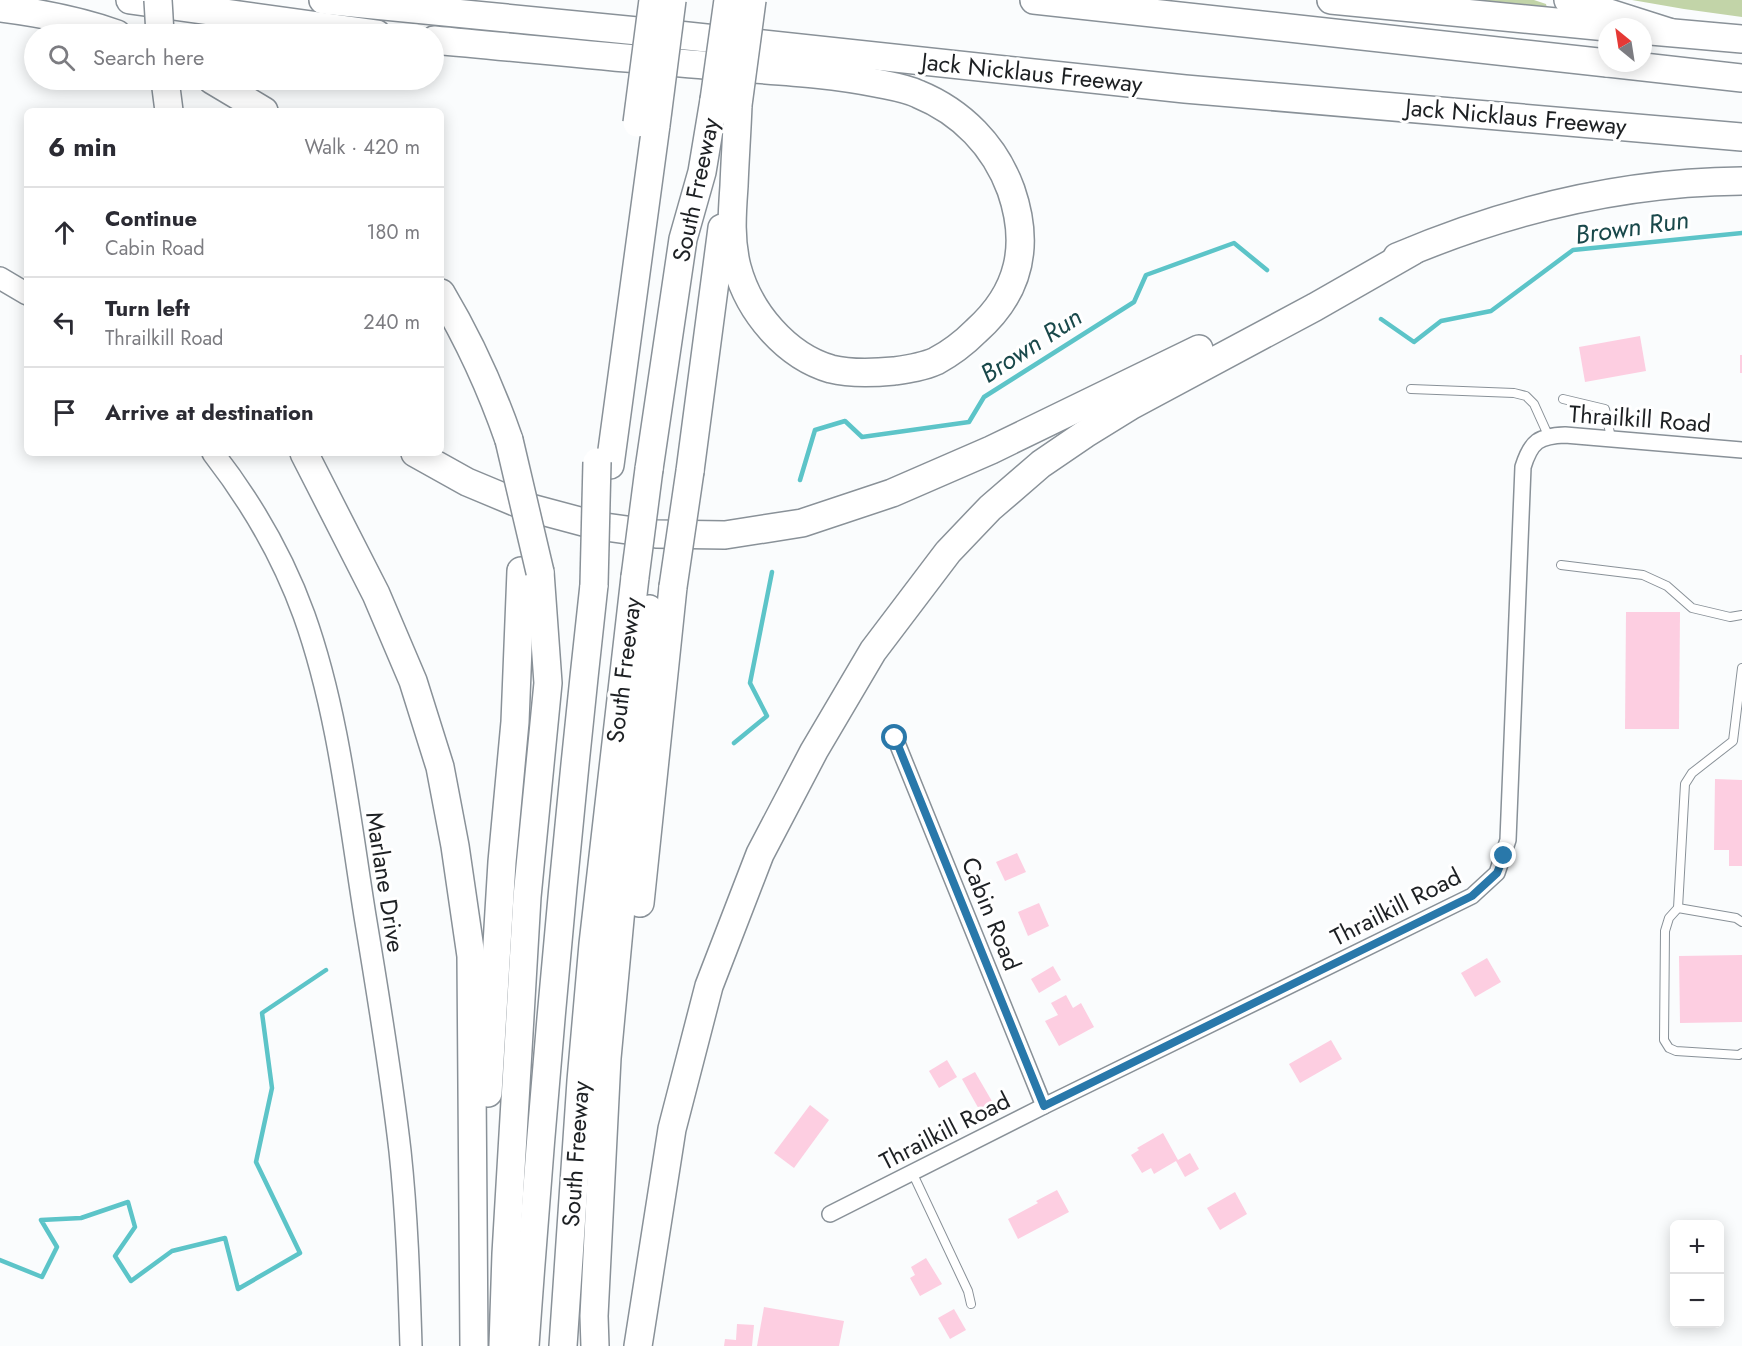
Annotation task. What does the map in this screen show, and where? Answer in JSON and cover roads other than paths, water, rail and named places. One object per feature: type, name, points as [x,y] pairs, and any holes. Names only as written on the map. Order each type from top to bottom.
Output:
[{"type":"highway","points":[[130,0],[304,24]]},
{"type":"highway","points":[[158,0],[159,24]]},
{"type":"highway","name":"Jack Nicklaus Freeway","points":[[323,0],[1185,88],[1742,137]]},
{"type":"highway","points":[[646,124],[653,0]]},
{"type":"highway","name":"South Freeway","points":[[525,1346],[541,1126],[604,464],[646,124],[672,0]]},
{"type":"highway","name":"South Freeway","points":[[563,1346],[593,944],[654,580],[669,469],[683,238],[726,102],[728,0]]},
{"type":"highway","points":[[596,1346],[600,1335],[636,946],[654,580],[726,102],[752,0]]},
{"type":"highway","points":[[1034,0],[1598,62]]},
{"type":"highway","points":[[1330,0],[1598,26]]},
{"type":"highway","points":[[1568,0],[1656,31],[1742,39]]},
{"type":"highway","points":[[0,8],[84,24]]},
{"type":"highway","points":[[444,41],[846,77],[919,94],[955,114],[982,139],[1002,167],[1009,185],[1021,234],[1019,265],[1007,295],[985,324],[952,352],[933,362],[912,369],[873,373],[832,369],[795,350],[778,337],[744,289],[733,250],[726,102]]},
{"type":"highway","points":[[1652,68],[1742,78]]},
{"type":"highway","points":[[166,90],[169,108]]},
{"type":"highway","points":[[229,90],[259,108]]},
{"type":"highway","points":[[420,456],[466,482],[527,507],[598,526],[656,534],[725,535],[802,523],[892,494],[992,450],[1310,296],[1413,251],[1498,219],[1598,194],[1651,186],[1707,181],[1742,181]]},
{"type":"highway","points":[[638,1346],[672,1129],[709,986],[760,854],[814,751],[873,651],[948,552],[990,508],[1041,464],[1132,405],[1315,307],[1413,251]]},
{"type":"highway","points":[[444,299],[461,326],[487,382],[509,440],[548,683],[527,897],[507,1231],[504,1346]]},
{"type":"highway","points":[[306,456],[376,594],[413,681],[440,767],[455,846],[471,956],[474,1346]]},
{"type":"highway","points":[[475,1289],[502,862],[531,572]]},
{"type":"street","points":[[0,278],[24,292]]},
{"type":"street","name":"Thrailkill Road","points":[[830,1214],[1472,896],[1497,873],[1508,840],[1523,467],[1528,452],[1538,440],[1548,435],[1611,438],[1742,450]]},
{"type":"street","name":"Marlane Drive","points":[[215,456],[253,510],[279,557],[304,615],[322,675],[345,793],[383,1028],[400,1152],[409,1276],[411,1346]]},
{"type":"street","name":"Cabin Road","points":[[895,738],[1044,1106]]},
{"type":"lane","points":[[1411,389],[1514,393],[1526,396],[1534,404],[1548,435]]},
{"type":"lane","points":[[1563,399],[1605,409],[1611,438]]},
{"type":"lane","points":[[1561,565],[1643,575],[1667,586],[1692,608],[1730,617],[1742,615]]},
{"type":"lane","points":[[1742,668],[1733,741],[1692,773],[1685,784],[1678,908],[1669,918],[1665,931],[1664,1040],[1669,1048],[1676,1051],[1739,1055],[1742,1053]]},
{"type":"lane","points":[[1678,908],[1737,918],[1742,922]]},
{"type":"lane","points":[[912,1172],[968,1291],[971,1304]]},
{"type":"waterway","name":"Brown Run","points":[[1381,319],[1414,342],[1441,321],[1491,311],[1573,250],[1742,233]]},
{"type":"waterway","name":"Brown Run","points":[[800,480],[815,430],[845,421],[862,437],[969,422],[984,397],[1134,302],[1146,275],[1234,243],[1267,270]]},
{"type":"waterway","name":"Brown Run","points":[[734,743],[767,716],[750,683],[772,572]]},
{"type":"waterway","name":"Brown Run","points":[[0,1260],[42,1277],[57,1247],[41,1220],[81,1218],[128,1202],[135,1227],[115,1256],[131,1281],[172,1251],[225,1238],[238,1289],[300,1253],[256,1162],[272,1088],[262,1013],[326,970]]}]
